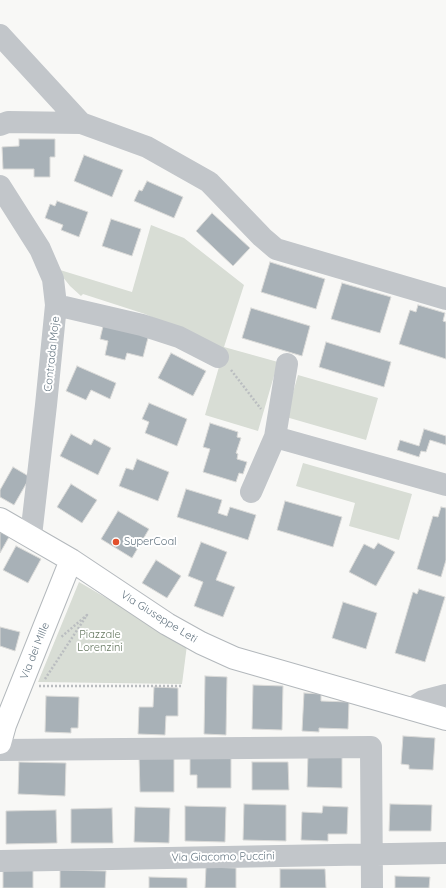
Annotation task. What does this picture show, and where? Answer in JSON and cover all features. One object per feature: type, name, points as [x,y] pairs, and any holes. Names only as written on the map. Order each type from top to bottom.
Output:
[{"type":"main road","name":"Via Giuseppe Leti","points":[[0,519],[71,560],[167,624],[201,643],[234,658],[446,720]]},
{"type":"main road","name":"Via dei Mille","points":[[2,728],[71,560]]},
{"type":"street","points":[[0,35],[81,123]]},
{"type":"street","points":[[0,125],[8,122],[81,123],[147,147],[209,182],[262,237],[276,249],[446,299]]},
{"type":"street","name":"Contrada Moje","points":[[0,186],[40,249],[53,279],[56,305],[31,536]]},
{"type":"street","points":[[56,305],[142,325],[179,338],[218,357]]},
{"type":"street","points":[[251,492],[276,433],[287,364]]},
{"type":"street","points":[[276,433],[446,485]]},
{"type":"street","points":[[411,710],[423,701],[446,695]]},
{"type":"street","points":[[0,750],[371,747],[372,888]]},
{"type":"street","name":"Via Giacomo Puccini","points":[[0,861],[446,853]]},
{"type":"path","points":[[218,357],[227,366],[276,433]]},
{"type":"path","points":[[40,686],[87,615],[59,639]]},
{"type":"path","points":[[34,686],[181,686]]},
{"type":"green space","points":[[151,225],[184,238],[244,285],[224,347],[278,362],[258,431],[205,415],[221,360],[184,331],[145,314],[83,294],[81,296],[62,276],[60,270],[132,292]]},
{"type":"green space","points":[[298,375],[378,398],[366,440],[286,417]]},
{"type":"green space","points":[[303,463],[412,494],[399,540],[349,526],[355,503],[296,486]]},
{"type":"green space","name":"Piazzale Lorenzini","points":[[79,582],[187,645],[182,684],[38,682]]},
{"type":"building","points":[[19,139],[55,139],[55,157],[50,157],[50,177],[34,177],[34,169],[3,169],[2,147],[19,146]]},
{"type":"building","points":[[84,155],[123,170],[112,197],[74,181]]},
{"type":"building","points":[[147,181],[183,197],[174,218],[134,201],[139,190],[142,191]]},
{"type":"building","points":[[57,201],[88,212],[79,237],[61,230],[63,225],[45,218],[50,204],[55,206]]},
{"type":"building","points":[[212,213],[250,248],[233,266],[196,231]]},
{"type":"building","points":[[111,219],[141,229],[132,256],[102,246]]},
{"type":"building","points":[[270,262],[325,279],[316,309],[261,292]]},
{"type":"building","points":[[342,283],[391,297],[380,333],[331,319]]},
{"type":"building","points":[[418,305],[445,313],[443,321],[446,322],[446,359],[399,344],[410,310],[416,312]]},
{"type":"building","points":[[251,308],[310,326],[302,356],[242,338]]},
{"type":"building","points":[[104,322],[149,334],[143,357],[127,353],[125,360],[105,355],[108,341],[100,339]]},
{"type":"building","points":[[326,342],[391,362],[384,387],[319,367]]},
{"type":"building","points":[[171,353],[206,371],[193,396],[158,378]]},
{"type":"building","points":[[77,366],[116,383],[110,399],[91,390],[86,400],[66,391]]},
{"type":"building","points":[[149,403],[187,419],[177,446],[145,433],[149,422],[142,419]]},
{"type":"building","points":[[210,423],[238,432],[237,437],[241,438],[236,453],[238,454],[237,459],[247,462],[243,474],[239,473],[236,482],[203,472],[210,449],[203,447]]},
{"type":"building","points":[[424,429],[446,436],[446,445],[430,440],[426,452],[421,451],[419,457],[397,450],[400,440],[419,446]]},
{"type":"building","points":[[71,434],[91,445],[94,439],[111,448],[98,475],[60,456]]},
{"type":"building","points":[[137,459],[169,472],[158,501],[119,486],[126,468],[133,470]]},
{"type":"building","points":[[13,467],[30,477],[14,505],[0,497],[0,490]]},
{"type":"building","points":[[71,484],[97,500],[82,523],[57,507]]},
{"type":"building","points":[[186,489],[222,500],[218,513],[227,516],[230,507],[256,515],[248,540],[177,517]]},
{"type":"building","points":[[285,501],[342,517],[333,547],[277,530]]},
{"type":"building","points":[[441,507],[446,508],[446,560],[441,577],[417,569],[433,516],[438,517]]},
{"type":"building","points":[[118,511],[149,529],[132,558],[101,539]]},
{"type":"building","points":[[0,532],[9,537],[0,553]]},
{"type":"building","points":[[201,542],[227,552],[216,580],[235,587],[223,617],[194,606],[203,582],[188,576]]},
{"type":"building","points":[[378,543],[395,552],[376,586],[349,572],[364,544],[374,549]]},
{"type":"building","points":[[16,546],[41,559],[28,583],[3,570]]},
{"type":"building","points":[[156,560],[181,576],[167,598],[142,583]]},
{"type":"building","points":[[419,589],[445,597],[425,662],[395,653],[413,592],[417,594]]},
{"type":"building","points":[[343,602],[377,613],[366,649],[332,638]]},
{"type":"building","points":[[0,627],[20,632],[15,651],[0,646]]},
{"type":"building","points":[[205,676],[227,677],[226,735],[204,734]]},
{"type":"building","points":[[253,685],[283,686],[282,730],[252,729]]},
{"type":"building","points":[[154,687],[178,688],[178,716],[166,716],[165,735],[138,734],[139,707],[153,707]]},
{"type":"building","points":[[304,693],[321,694],[321,701],[349,702],[348,729],[319,728],[319,732],[302,731]]},
{"type":"building","points":[[46,696],[79,697],[78,728],[71,728],[71,733],[45,732]]},
{"type":"building","points":[[403,736],[435,738],[433,770],[409,769],[409,765],[401,764]]},
{"type":"building","points":[[308,754],[342,755],[342,788],[307,787]]},
{"type":"building","points":[[174,756],[174,792],[140,792],[139,757]]},
{"type":"building","points":[[190,757],[231,757],[231,788],[197,788],[197,775],[190,775]]},
{"type":"building","points":[[19,762],[66,763],[65,796],[18,794]]},
{"type":"building","points":[[252,762],[288,762],[289,790],[252,790]]},
{"type":"building","points":[[244,804],[286,805],[286,841],[243,840]]},
{"type":"building","points":[[390,804],[432,805],[431,831],[389,831]]},
{"type":"building","points":[[185,806],[226,807],[225,842],[185,841]]},
{"type":"building","points":[[323,806],[348,807],[347,834],[328,834],[328,841],[301,840],[302,812],[322,813]]},
{"type":"building","points":[[135,807],[170,808],[169,843],[134,842]]},
{"type":"building","points":[[112,808],[113,843],[71,843],[71,809]]},
{"type":"building","points":[[56,810],[57,843],[6,844],[6,811]]},
{"type":"building","points":[[206,867],[236,868],[236,888],[205,888]]},
{"type":"building","points":[[3,868],[33,868],[33,888],[3,888]]},
{"type":"building","points":[[280,869],[325,869],[326,888],[280,888]]},
{"type":"building","points":[[60,870],[106,871],[105,888],[60,888]]},
{"type":"building","points":[[395,876],[430,877],[429,888],[395,888]]},
{"type":"building","points":[[149,877],[187,878],[187,888],[149,888]]},
{"type":"place","name":"SuperCoal","points":[[116,542]]}]
